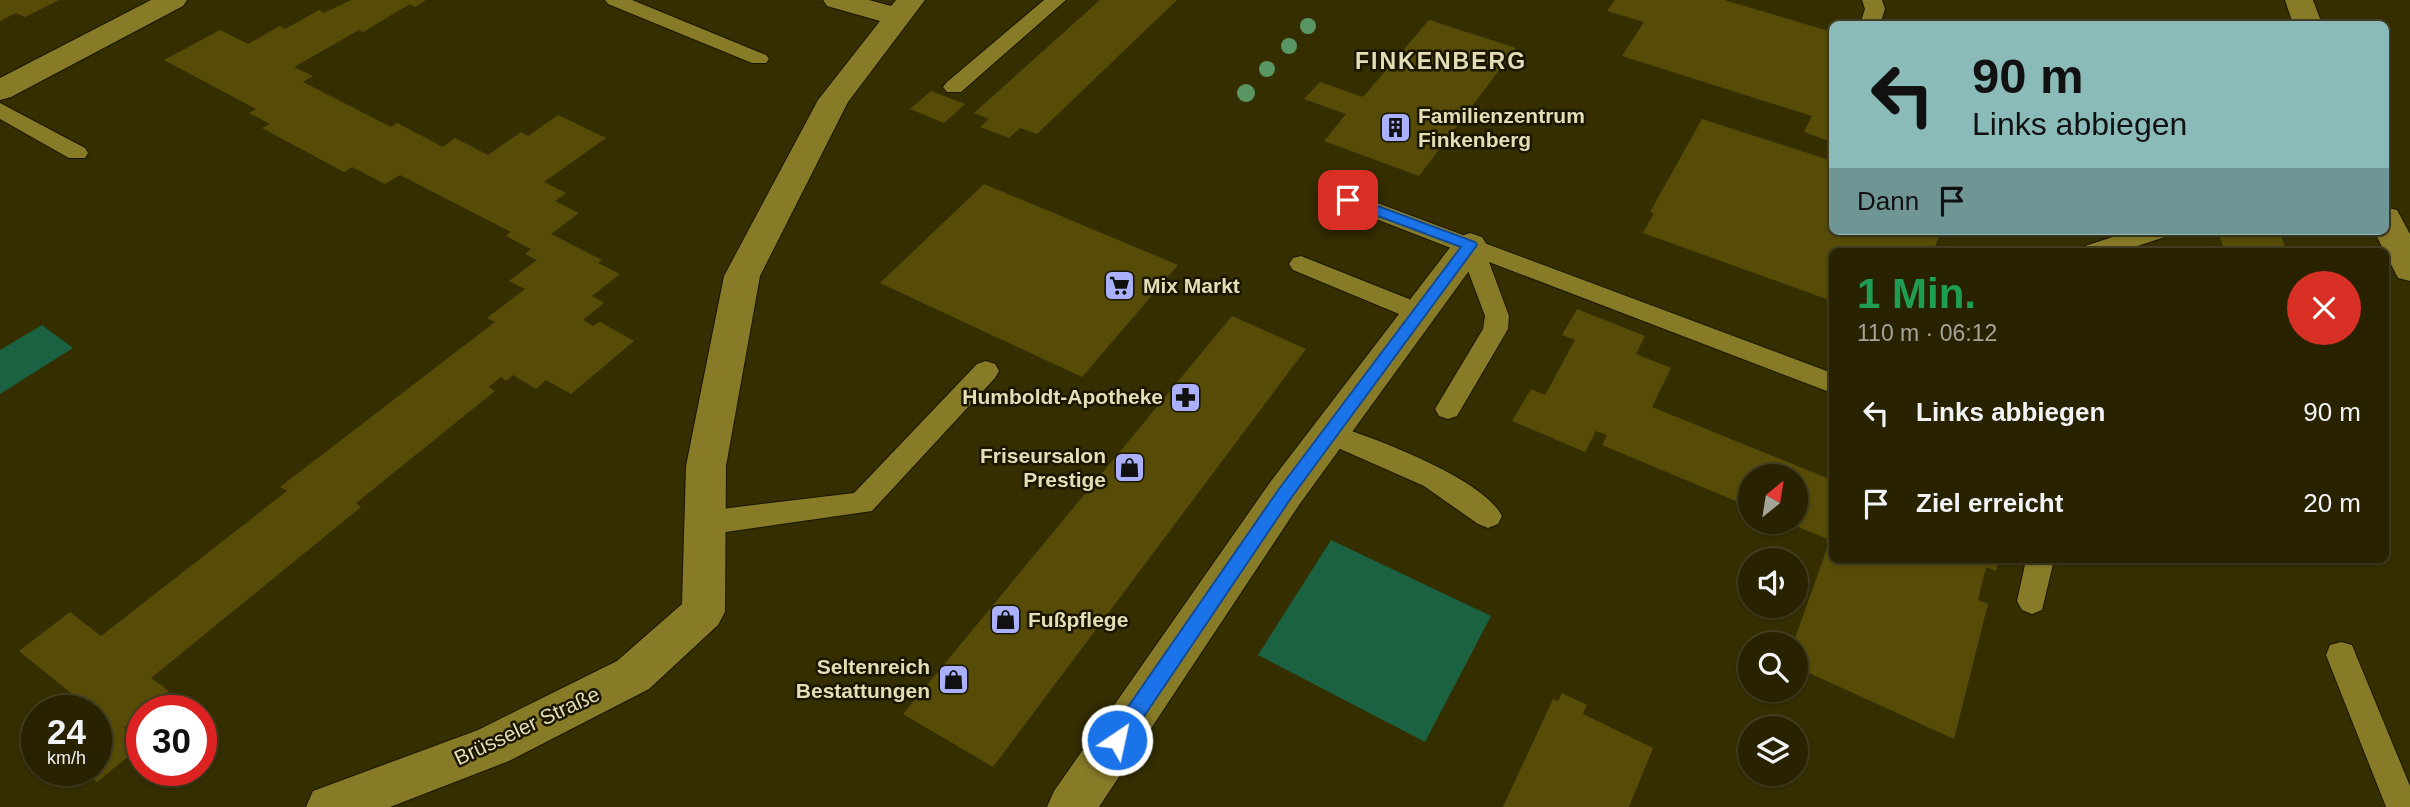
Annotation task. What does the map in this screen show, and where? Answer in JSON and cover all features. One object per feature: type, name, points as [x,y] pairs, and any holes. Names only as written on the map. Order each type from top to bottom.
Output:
[{"type":"street","points":[[0,90],[173,0]]},
{"type":"street","points":[[837,0],[905,8]]},
{"type":"street","points":[[2299,0],[2306,21]]},
{"type":"street","points":[[705,523],[706,466],[743,276],[834,100],[905,8]]},
{"type":"street","points":[[2389,228],[2410,269]]},
{"type":"street","points":[[1071,807],[1285,493],[1470,245]]},
{"type":"street","name":"Brüsseler Straße","points":[[331,807],[492,746],[633,676],[703,612],[705,523]]},
{"type":"lane","points":[[615,0],[759,60]]},
{"type":"lane","points":[[954,87],[1056,0]]},
{"type":"lane","points":[[1871,21],[1875,9],[1872,0]]},
{"type":"lane","points":[[0,110],[77,153]]},
{"type":"lane","points":[[1348,200],[1829,382]]},
{"type":"lane","points":[[2105,248],[2145,235]]},
{"type":"lane","points":[[1448,409],[1495,329],[1497,316],[1470,245]]},
{"type":"lane","points":[[1301,264],[1420,313]]},
{"type":"lane","points":[[705,523],[862,503],[986,371]]},
{"type":"lane","points":[[1331,434],[1450,487],[1472,501],[1488,516]]},
{"type":"lane","points":[[2032,601],[2039,563]]},
{"type":"lane","points":[[2341,655],[2402,807]]},
{"type":"green space","points":[[42,325],[73,348],[0,394],[0,350]]},
{"type":"green space","points":[[1331,540],[1491,616],[1425,742],[1258,655]]},
{"type":"building","points":[[0,0],[59,0],[25,17],[16,13],[0,21]]},
{"type":"building","points":[[351,0],[426,0],[415,7],[410,4],[363,32],[359,30],[294,67],[313,76],[303,82],[391,127],[397,123],[443,147],[455,138],[488,155],[521,132],[528,136],[558,115],[606,138],[544,182],[566,193],[555,201],[579,213],[551,234],[602,260],[598,263],[620,274],[592,296],[604,303],[583,320],[593,326],[600,322],[634,341],[571,394],[546,380],[536,389],[513,375],[506,381],[501,377],[489,387],[495,391],[356,503],[361,507],[151,678],[169,691],[163,695],[126,695],[126,758],[112,770],[112,695],[73,695],[19,651],[70,612],[101,636],[287,491],[280,487],[495,322],[487,318],[525,289],[509,281],[537,260],[525,254],[531,249],[506,236],[511,232],[400,175],[385,184],[352,167],[344,172],[262,128],[270,124],[249,113],[256,109],[164,60],[220,30],[248,44],[280,26],[285,29],[319,10],[324,13]]},
{"type":"building","points":[[1100,0],[1177,0],[1037,134],[1020,128],[1009,138],[980,127],[989,119],[974,113]]},
{"type":"building","points":[[1615,0],[1724,0],[1829,31],[1829,141],[1804,132],[1812,116],[1622,56],[1644,22],[1607,11]]},
{"type":"building","name":"Familienzentrum Finkenberg","points":[[1429,20],[1516,48],[1419,176],[1324,141],[1346,114],[1304,99],[1320,82],[1363,97]]},
{"type":"building","points":[[931,91],[965,104],[944,123],[910,109]]},
{"type":"building","points":[[1702,119],[1829,160],[1829,235],[1939,235],[1935,248],[1829,248],[1829,300],[1643,233],[1654,213],[1650,212]]},
{"type":"building","points":[[984,184],[1178,265],[1082,377],[880,283]]},
{"type":"building","points":[[2219,235],[2281,236],[2286,248],[2224,248]]},
{"type":"building","points":[[1577,309],[1645,336],[1636,354],[1671,368],[1652,407],[1793,464],[1738,464],[1738,502],[1602,445],[1607,435],[1596,431],[1585,452],[1512,421],[1531,389],[1545,395],[1575,340],[1562,335]]},
{"type":"building","points":[[1232,316],[1306,349],[993,767],[903,714]]},
{"type":"building","points":[[1808,470],[1829,479],[1829,540],[1808,531]]},
{"type":"building","points":[[1829,543],[1829,563],[1998,563],[1996,571],[1986,567],[1978,600],[1988,604],[1954,739],[1808,672],[1808,632],[1797,632],[1802,618],[1808,618],[1808,602]]},
{"type":"building","points":[[1562,693],[1587,705],[1583,714],[1653,748],[1629,807],[1503,807],[1553,699],[1558,701]]},
{"type":"place","name":"Familienzentrum Finkenberg","points":[[1395,128]]},
{"type":"place","name":"Mix Markt","points":[[1120,286]]},
{"type":"place","name":"Humboldt-Apotheke","points":[[1186,397]]},
{"type":"place","name":"Friseursalon Prestige","points":[[1129,468]]},
{"type":"place","name":"Fußpflege","points":[[1005,620]]},
{"type":"place","name":"Seltenreich Bestattungen","points":[[953,679]]},
{"type":"district","name":"FINKENBERG","points":[[1441,61]]},
{"type":"route","points":[[1117,740],[1285,493],[1470,245],[1348,200]]}]
